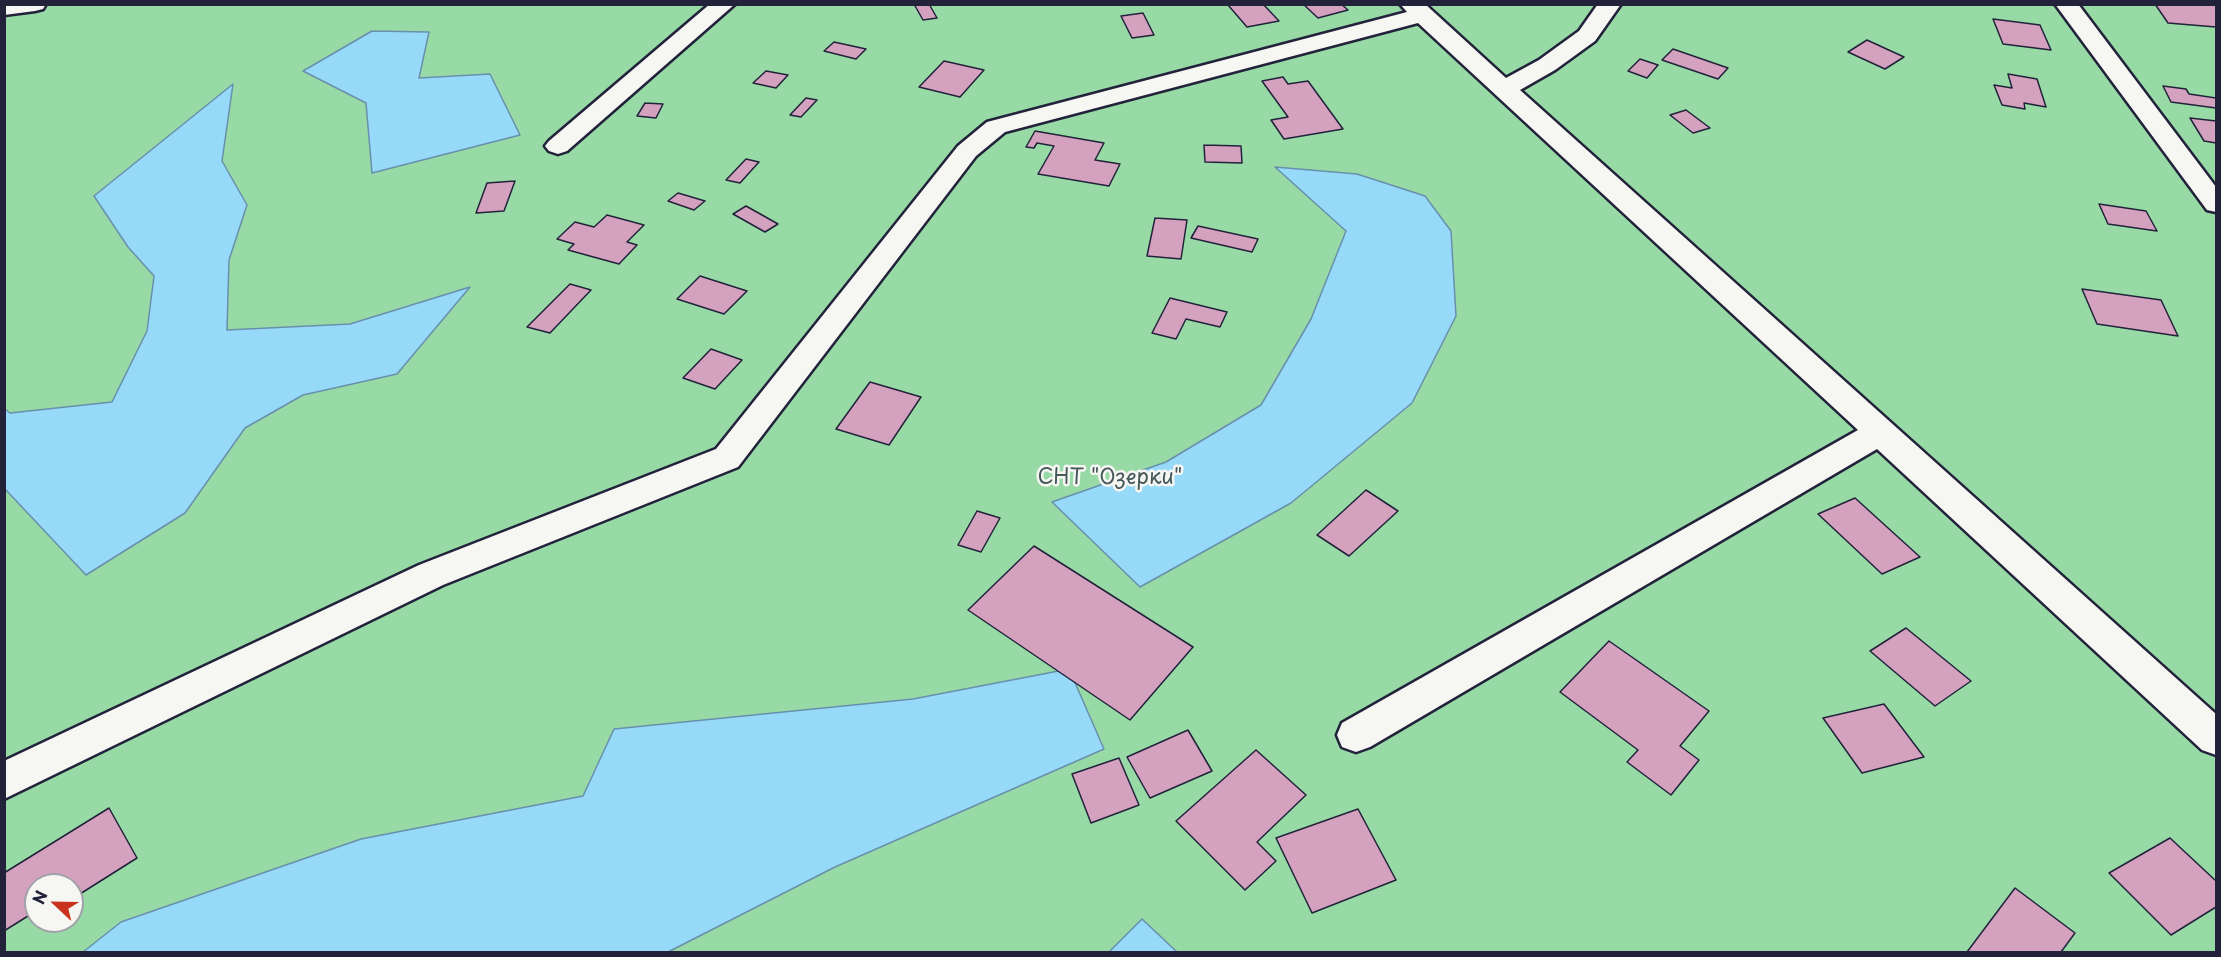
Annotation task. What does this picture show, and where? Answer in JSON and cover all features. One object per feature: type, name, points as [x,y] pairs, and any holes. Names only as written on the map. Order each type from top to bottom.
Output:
[{"type":"street","points":[[4,8],[35,4]]},
{"type":"street","points":[[558,146],[724,4]]},
{"type":"street","points":[[1504,89],[1547,65],[1587,36],[1610,4]]},
{"type":"street","points":[[2066,4],[2217,204]]},
{"type":"street","points":[[4,781],[431,575],[727,458],[967,151],[996,127],[1417,10],[1879,433],[2217,738]]},
{"type":"street","points":[[1356,735],[1879,433]]},
{"type":"green space","name":"СНТ \"Озерки\"","points":[[5,5],[2216,5],[2216,952],[5,952]]},
{"type":"water","points":[[372,31],[429,32],[419,78],[490,74],[520,135],[372,173],[366,103],[303,71]]},
{"type":"water","points":[[233,84],[222,161],[247,205],[229,260],[227,330],[350,324],[470,287],[397,374],[303,395],[245,428],[185,513],[86,575],[5,489],[5,409],[10,413],[112,402],[147,331],[154,276],[128,247],[94,196]]},
{"type":"water","points":[[1275,167],[1357,174],[1425,196],[1451,231],[1456,316],[1412,403],[1291,503],[1140,587],[1052,502],[1166,462],[1261,405],[1311,319],[1346,231]]},
{"type":"water","points":[[1069,669],[1104,749],[835,867],[668,952],[83,952],[121,922],[361,839],[583,796],[614,729],[913,699]]},
{"type":"water","points":[[1142,919],[1177,952],[1109,952]]},
{"type":"building","points":[[914,4],[929,4],[937,18],[923,20]]},
{"type":"building","points":[[1263,4],[1279,21],[1247,27],[1228,5]]},
{"type":"building","points":[[1303,4],[1341,4],[1348,10],[1318,18]]},
{"type":"building","points":[[2155,4],[2216,4],[2216,27],[2168,23]]},
{"type":"building","points":[[1143,13],[1154,35],[1132,38],[1121,16]]},
{"type":"building","points":[[1993,19],[2040,25],[2051,50],[2003,44]]},
{"type":"building","points":[[1867,40],[1904,57],[1885,69],[1848,52]]},
{"type":"building","points":[[834,42],[866,49],[856,59],[824,51]]},
{"type":"building","points":[[1673,49],[1728,68],[1718,79],[1662,60]]},
{"type":"building","points":[[1640,59],[1658,65],[1647,78],[1628,71]]},
{"type":"building","points":[[944,61],[984,70],[960,97],[919,87]]},
{"type":"building","points":[[766,71],[788,75],[776,88],[753,83]]},
{"type":"building","points":[[2008,74],[2037,79],[2046,107],[2024,103],[2025,109],[2002,105],[1994,85],[2012,88]]},
{"type":"building","points":[[1283,77],[1288,84],[1308,81],[1343,129],[1284,139],[1271,120],[1288,117],[1262,81]]},
{"type":"building","points":[[2163,86],[2186,89],[2189,94],[2216,98],[2216,108],[2171,102]]},
{"type":"building","points":[[806,98],[817,100],[801,117],[790,115]]},
{"type":"building","points":[[645,103],[663,104],[656,118],[637,116]]},
{"type":"building","points":[[1686,110],[1710,128],[1693,133],[1670,115]]},
{"type":"building","points":[[2190,118],[2216,121],[2216,143],[2204,141]]},
{"type":"building","points":[[1035,131],[1104,143],[1095,160],[1120,164],[1109,186],[1038,174],[1054,146],[1037,143],[1034,148],[1026,147]]},
{"type":"building","points":[[1204,145],[1241,146],[1242,163],[1205,162]]},
{"type":"building","points":[[746,159],[759,162],[740,183],[726,180]]},
{"type":"building","points":[[515,181],[504,211],[476,213],[487,183]]},
{"type":"building","points":[[678,193],[705,201],[694,210],[668,201]]},
{"type":"building","points":[[2099,204],[2146,211],[2157,231],[2108,224]]},
{"type":"building","points":[[746,206],[778,224],[765,232],[733,214]]},
{"type":"building","points":[[607,215],[644,225],[627,242],[637,245],[619,264],[568,250],[574,244],[557,239],[575,222],[594,227]]},
{"type":"building","points":[[1155,218],[1187,220],[1181,259],[1147,256]]},
{"type":"building","points":[[1198,226],[1258,239],[1252,252],[1191,238]]},
{"type":"building","points":[[700,276],[747,291],[724,314],[677,299]]},
{"type":"building","points":[[570,284],[591,290],[550,333],[527,327]]},
{"type":"building","points":[[2082,289],[2161,300],[2178,336],[2097,324]]},
{"type":"building","points":[[1170,298],[1227,312],[1220,327],[1186,319],[1176,339],[1152,333]]},
{"type":"building","points":[[711,349],[742,360],[715,389],[683,378]]},
{"type":"building","points":[[870,382],[921,397],[889,445],[836,429]]},
{"type":"building","points":[[1366,490],[1398,511],[1349,556],[1317,535]]},
{"type":"building","points":[[1855,498],[1920,557],[1882,574],[1818,514]]},
{"type":"building","points":[[977,511],[1000,518],[981,552],[958,545]]},
{"type":"building","points":[[1034,546],[1193,647],[1130,720],[968,610]]},
{"type":"building","points":[[1906,628],[1971,681],[1935,706],[1870,651]]},
{"type":"building","points":[[1609,641],[1709,711],[1680,746],[1699,760],[1671,795],[1627,762],[1638,750],[1560,692]]},
{"type":"building","points":[[1884,704],[1924,757],[1862,773],[1823,718]]},
{"type":"building","points":[[1188,730],[1212,771],[1150,798],[1127,757]]},
{"type":"building","points":[[1256,750],[1306,795],[1257,842],[1276,861],[1245,890],[1176,821]]},
{"type":"building","points":[[1119,758],[1139,805],[1091,823],[1072,774]]},
{"type":"building","points":[[109,808],[137,858],[84,891],[84,873],[24,873],[24,918],[4,931],[4,873]]},
{"type":"building","points":[[1358,809],[1396,880],[1312,913],[1276,838]]},
{"type":"building","points":[[2170,838],[2216,881],[2216,907],[2171,935],[2109,873]]},
{"type":"building","points":[[2015,888],[2075,933],[2061,952],[1967,952]]}]
